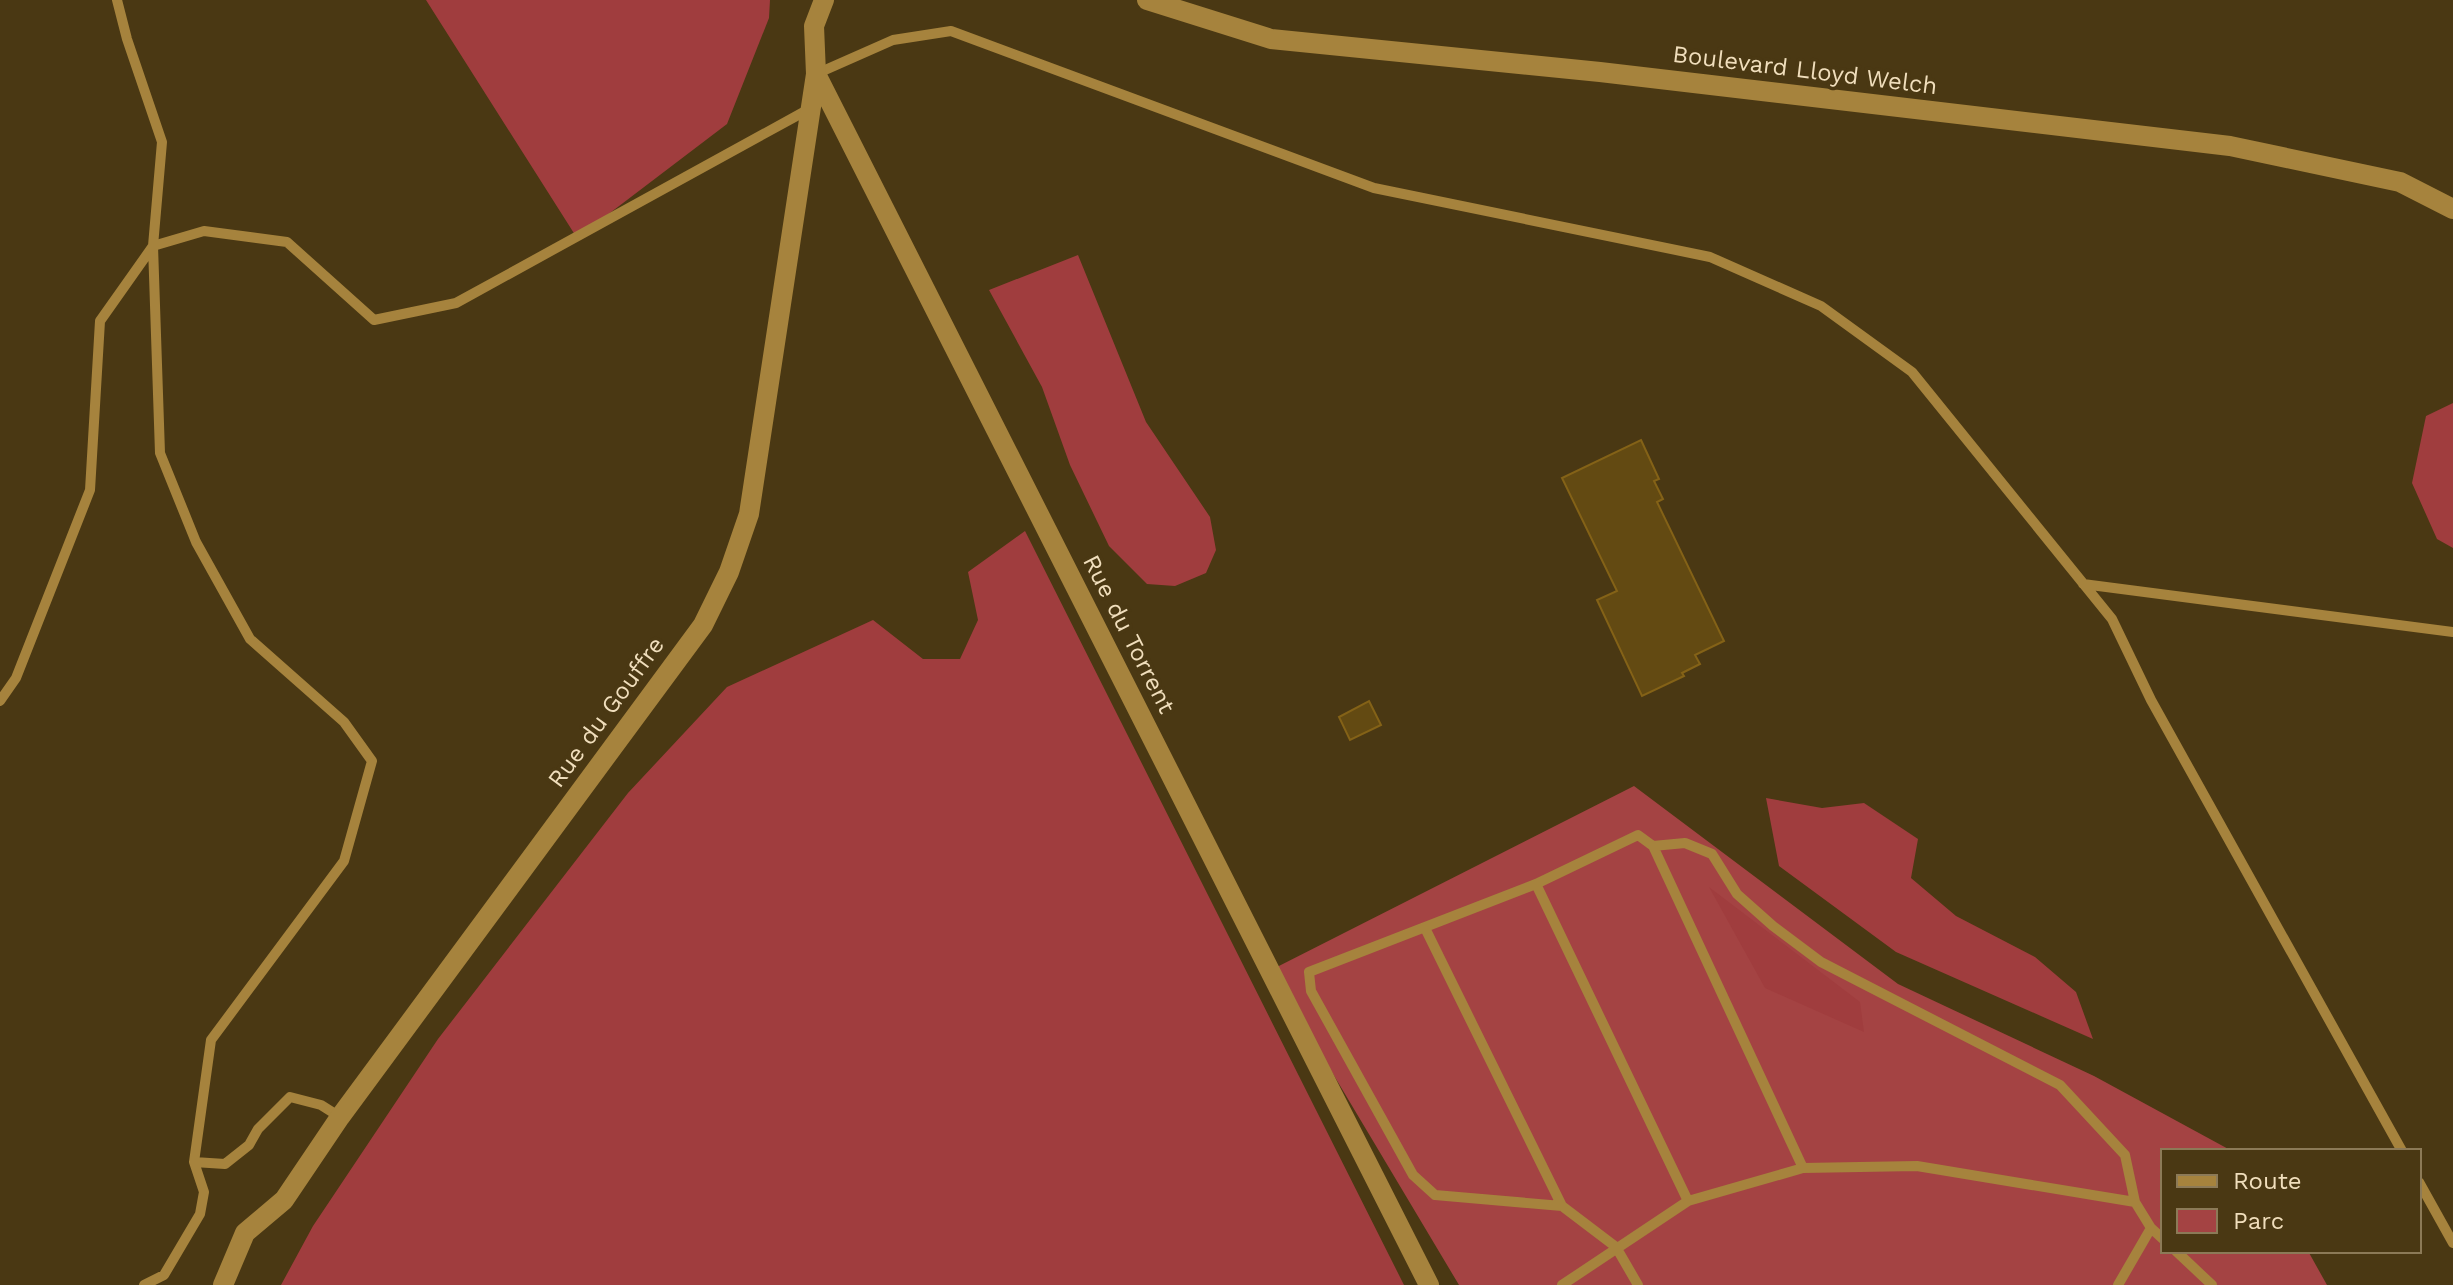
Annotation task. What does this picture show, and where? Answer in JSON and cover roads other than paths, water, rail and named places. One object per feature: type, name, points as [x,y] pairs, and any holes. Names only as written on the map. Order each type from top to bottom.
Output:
[{"type":"street","name":"Rue du Torrent","points":[[824,0],[814,26],[816,74],[1429,1285]]},
{"type":"street","name":"Boulevard Lloyd Welch","points":[[1147,0],[1271,39],[1600,72],[2230,146],[2400,182],[2453,209]]},
{"type":"street","name":"Rue du Gouffre","points":[[223,1285],[245,1233],[284,1200],[340,1117],[703,625],[729,572],[749,514],[816,74]]},
{"type":"lane","points":[[117,0],[162,142],[153,246],[160,453],[196,542],[250,639],[344,722],[372,761],[344,861],[211,1040],[194,1162],[204,1192],[200,1214],[164,1275],[144,1285]]},
{"type":"lane","points":[[816,74],[893,40],[951,31],[1374,188],[1710,257],[1821,306],[1912,372],[2112,619],[2151,700],[2401,1149]]},
{"type":"lane","points":[[0,701],[16,678],[90,490],[100,321],[153,246],[204,231],[287,242],[374,320],[456,303],[811,108]]},
{"type":"lane","points":[[2083,584],[2453,632]]},
{"type":"lane","points":[[1562,1206],[1435,1195],[1413,1175],[1311,991],[1309,972],[1536,884],[1638,835],[1653,846],[1803,1168]]},
{"type":"lane","points":[[1653,846],[1685,843],[1712,854],[1737,894],[1821,962],[2060,1085],[2125,1155],[2135,1202],[2151,1228],[2161,1237]]},
{"type":"lane","points":[[1536,884],[1688,1201]]},
{"type":"lane","points":[[1425,928],[1562,1206],[1616,1247],[1638,1285]]},
{"type":"lane","points":[[194,1162],[225,1164],[249,1145],[258,1129],[290,1097],[321,1105],[340,1117]]},
{"type":"lane","points":[[1562,1285],[1688,1201],[1803,1168],[1917,1166],[2135,1202]]},
{"type":"lane","points":[[2421,1186],[2453,1243]]},
{"type":"lane","points":[[2118,1285],[2151,1228]]},
{"type":"lane","points":[[2178,1253],[2212,1285]]}]
